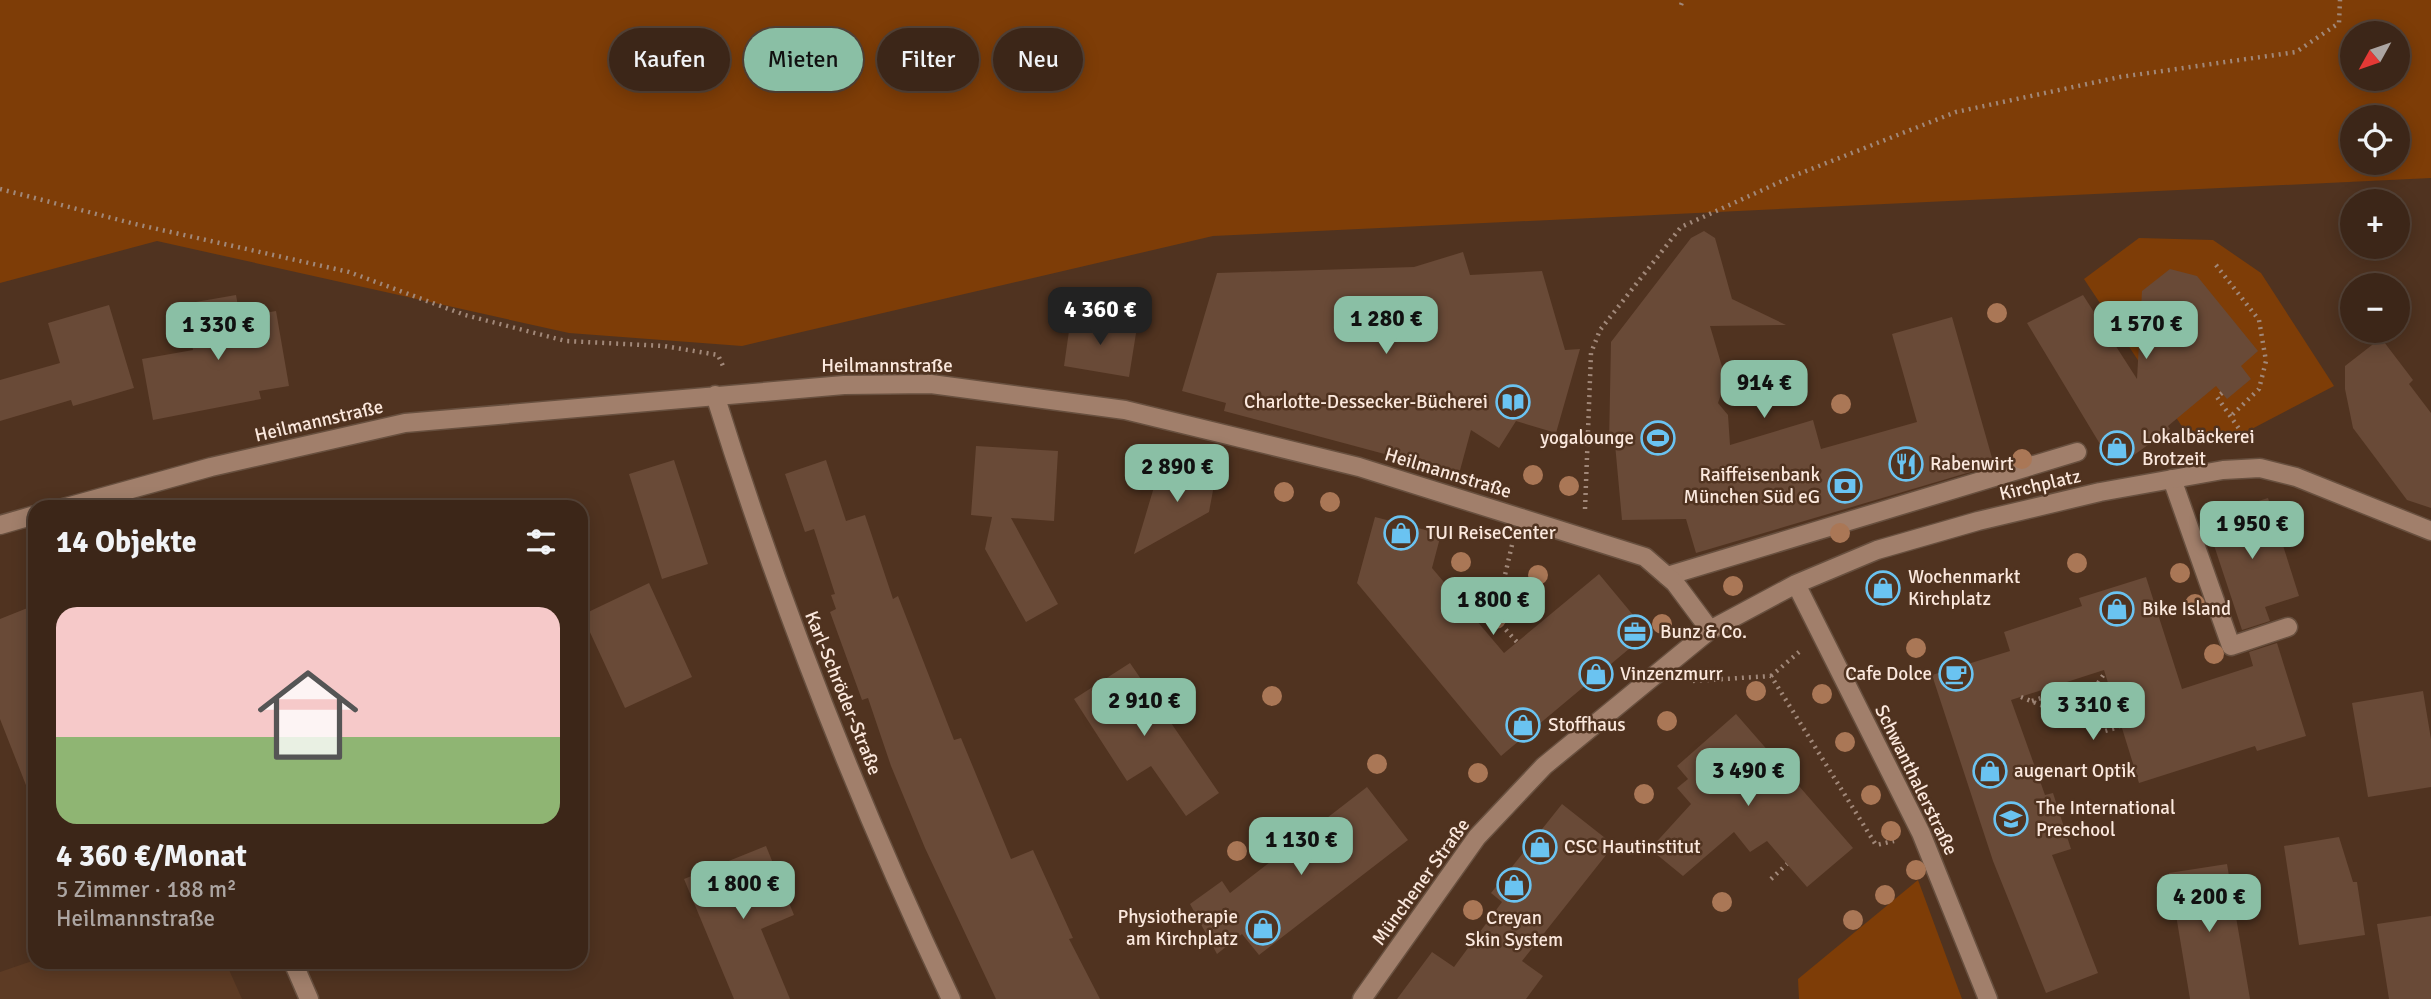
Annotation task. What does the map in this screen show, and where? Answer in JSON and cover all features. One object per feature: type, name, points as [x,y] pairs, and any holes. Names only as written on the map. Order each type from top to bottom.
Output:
[{"type":"street","name":"Heilmannstraße","points":[[118,500],[211,467],[405,423],[844,385],[931,384],[1125,410],[1359,467],[1518,517],[1645,557],[1667,576],[1710,629]]},
{"type":"street","name":"Karl-Schröder-Straße","points":[[724,394],[752,514],[812,676],[912,918],[951,999]]},
{"type":"street","points":[[1667,576],[2077,453]]},
{"type":"street","name":"Kirchplatz","points":[[1710,629],[1796,584],[1877,550],[1978,521],[2223,470],[2260,468],[2296,477],[2431,531]]},
{"type":"street","points":[[2172,479],[2231,646],[2288,627]]},
{"type":"street","points":[[0,525],[28,517]]},
{"type":"street","name":"Schwanthalerstraße","points":[[1796,584],[1921,833],[1988,999]]},
{"type":"street","name":"Münchener Straße","points":[[1362,999],[1477,837],[1544,766],[1710,629]]},
{"type":"street","points":[[296,969],[309,999]]},
{"type":"path","points":[[1584,538],[1591,352],[1600,330],[1681,227],[1791,177],[1956,112],[2120,77],[2296,52],[2339,23],[2340,0]]},
{"type":"path","points":[[0,189],[349,272],[465,315],[566,341],[664,346],[718,355],[724,394]]},
{"type":"path","points":[[2216,265],[2259,320],[2266,361],[2259,389],[2231,416]]},
{"type":"path","points":[[2222,393],[2217,397],[2244,433],[2260,468]]},
{"type":"path","points":[[1517,642],[1495,618],[1518,517]]},
{"type":"path","points":[[1664,668],[1676,682],[1771,677],[1876,845],[1921,833]]},
{"type":"path","points":[[2075,718],[2104,674]]},
{"type":"path","points":[[2031,701],[2063,691],[2060,683]]},
{"type":"path","points":[[2021,697],[2105,732],[2119,727]]},
{"type":"path","points":[[1771,879],[1787,864]]},
{"type":"shaded area","points":[[0,0],[2431,0],[2431,178],[1213,236],[742,346],[569,333],[157,241],[0,283]]},
{"type":"shaded area","points":[[2139,238],[2213,240],[2261,273],[2334,386],[2244,433],[2193,443],[2084,279]]},
{"type":"shaded area","points":[[1918,880],[1962,999],[1799,999],[1798,979]]},
{"type":"shaded area","points":[[28,962],[28,969],[229,969],[242,999],[0,999],[0,972]]},
{"type":"building","points":[[1704,231],[1715,238],[1732,299],[1786,325],[1710,326],[1726,380],[1718,403],[1728,415],[1730,445],[1813,420],[1821,449],[1917,422],[1892,334],[1952,317],[1994,465],[1696,553],[1686,519],[1622,520],[1615,444],[1609,444],[1611,342],[1691,238]]},
{"type":"building","points":[[1463,252],[1470,275],[1542,271],[1565,350],[1580,349],[1556,433],[1516,421],[1499,448],[1471,430],[1459,474],[1224,411],[1226,403],[1182,391],[1217,273],[1414,267]]},
{"type":"building","points":[[2170,269],[2197,276],[2258,351],[2241,366],[2251,379],[2227,399],[2216,386],[2168,426],[2170,429],[2134,455],[2134,451],[2112,464],[2027,323],[2083,295],[2137,379],[2142,291]]},
{"type":"building","points":[[236,295],[240,317],[276,311],[289,386],[259,391],[261,399],[153,420],[142,359],[193,350],[188,323],[194,322],[190,303]]},
{"type":"building","points":[[109,305],[134,388],[73,406],[71,400],[0,421],[0,380],[60,363],[48,323]]},
{"type":"building","points":[[1071,317],[1137,327],[1129,377],[1064,366]]},
{"type":"building","points":[[2375,343],[2385,343],[2413,380],[2409,384],[2431,413],[2431,508],[2407,500],[2353,428],[2345,389],[2345,366]]},
{"type":"building","points":[[976,446],[1058,451],[1054,521],[1011,518],[1058,604],[1026,622],[985,549],[992,517],[971,515]]},
{"type":"building","points":[[674,460],[708,564],[662,579],[629,474]]},
{"type":"building","points":[[826,460],[846,521],[865,515],[893,599],[898,596],[954,740],[961,738],[1011,859],[1033,850],[1073,938],[1069,939],[1100,999],[996,999],[925,848],[891,766],[868,698],[862,700],[830,612],[836,609],[831,595],[835,594],[814,529],[805,532],[785,474]]},
{"type":"building","points":[[1194,464],[1217,469],[1209,512],[1134,554],[1154,487]]},
{"type":"building","points":[[2268,498],[2299,596],[2265,607],[2270,621],[2242,630],[2205,518]]},
{"type":"building","points":[[1375,517],[1441,534],[1432,568],[1504,653],[1599,574],[1648,633],[1501,756],[1357,583]]},
{"type":"building","points":[[2146,577],[2182,689],[2253,666],[2249,652],[2277,643],[2306,736],[2257,751],[2255,746],[2139,783],[2104,670],[2011,700],[2045,795],[2053,793],[2071,849],[2052,855],[2098,973],[2046,993],[1993,861],[1932,675],[2010,651],[2004,632],[2082,606],[2079,598]]},
{"type":"building","points":[[649,583],[692,677],[625,708],[588,628],[588,612]]},
{"type":"building","points":[[28,608],[28,790],[0,719],[0,619]]},
{"type":"building","points":[[1130,663],[1219,793],[1186,816],[1151,766],[1127,781],[1074,699]]},
{"type":"building","points":[[2423,691],[2431,739],[2431,787],[2368,797],[2352,703]]},
{"type":"building","points":[[1736,714],[1853,848],[1807,887],[1767,841],[1750,852],[1734,832],[1683,876],[1650,849],[1691,804],[1677,788],[1688,779],[1677,766]]},
{"type":"building","points":[[1367,787],[1408,840],[1259,955],[1242,934],[1217,954],[1190,904],[1222,881],[1230,893]]},
{"type":"building","points":[[1562,804],[1614,845],[1522,961],[1543,976],[1526,999],[1397,999],[1432,952],[1454,967],[1502,902],[1491,893]]},
{"type":"building","points":[[2339,837],[2353,882],[2357,882],[2365,935],[2299,945],[2284,846]]},
{"type":"building","points":[[766,846],[794,915],[761,929],[790,999],[734,999],[684,879]]},
{"type":"building","points":[[2227,864],[2250,999],[2190,999],[2169,873]]},
{"type":"building","points":[[2431,916],[2431,999],[2389,999],[2377,924]]},
{"type":"place","name":"Charlotte-Dessecker-Bücherei","points":[[1513,402]]},
{"type":"place","name":"yogalounge","points":[[1658,438]]},
{"type":"place","name":"Lokalbäckerei Brotzeit","points":[[2117,448]]},
{"type":"place","name":"Rabenwirt","points":[[1906,464]]},
{"type":"place","name":"Raiffeisenbank München Süd eG","points":[[1845,486]]},
{"type":"place","name":"TUI ReiseCenter","points":[[1401,533]]},
{"type":"place","name":"Wochenmarkt Kirchplatz","points":[[1883,588]]},
{"type":"place","name":"Bike Island","points":[[2117,609]]},
{"type":"place","name":"Bunz & Co.","points":[[1635,632]]},
{"type":"place","name":"Vinzenzmurr","points":[[1596,674]]},
{"type":"place","name":"Cafe Dolce","points":[[1956,674]]},
{"type":"place","name":"Stoffhaus","points":[[1523,725]]},
{"type":"place","name":"augenart Optik","points":[[1990,771]]},
{"type":"place","name":"The International Preschool","points":[[2011,819]]},
{"type":"place","name":"CSC Hautinstitut","points":[[1540,847]]},
{"type":"place","name":"Creyan Skin System","points":[[1514,885]]},
{"type":"place","name":"Physiotherapie am Kirchplatz","points":[[1263,928]]}]
